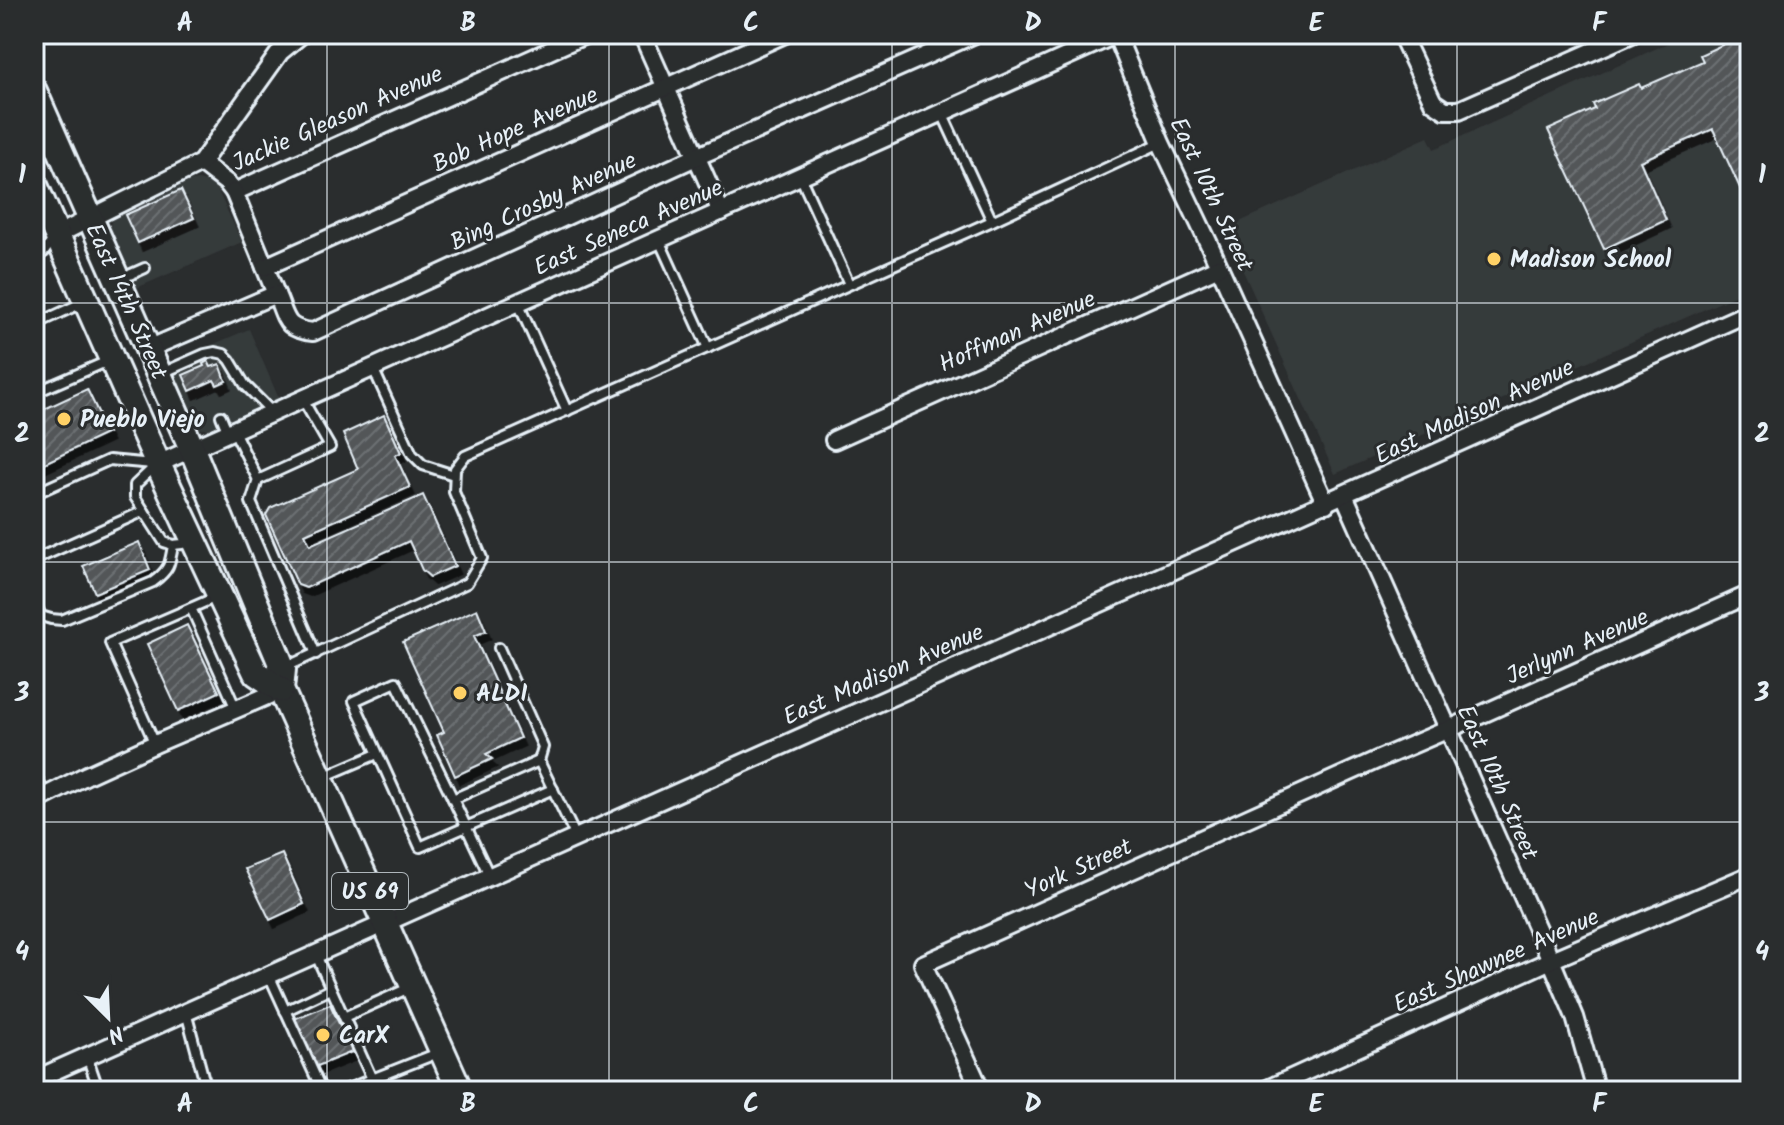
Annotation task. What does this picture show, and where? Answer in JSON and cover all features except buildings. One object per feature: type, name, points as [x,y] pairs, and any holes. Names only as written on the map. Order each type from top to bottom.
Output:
[{"type":"main road","name":"East 14th Street","points":[[34,91],[192,449],[320,778],[460,1091]]},
{"type":"main road","name":"East 14th Street","points":[[34,183],[158,464],[184,541],[220,595],[256,673],[282,680]]},
{"type":"street","points":[[57,235],[201,163],[280,52],[302,34]]},
{"type":"street","name":"Jackie Gleason Avenue","points":[[201,163],[234,192],[587,34]]},
{"type":"street","points":[[642,34],[721,212]]},
{"type":"street","name":"Bob Hope Avenue","points":[[265,267],[785,34]]},
{"type":"street","name":"Bing Crosby Avenue","points":[[234,192],[288,323],[296,330],[313,332],[975,34]]},
{"type":"street","name":"East Seneca Avenue","points":[[158,464],[1116,34]]},
{"type":"street","name":"East 10th Street","points":[[1116,34],[1161,143],[1326,504]]},
{"type":"street","points":[[1401,34],[1433,102],[1445,110],[1459,110],[1632,34]]},
{"type":"street","name":"Hoffman Avenue","points":[[834,440],[1219,267]]},
{"type":"street","points":[[148,349],[276,294]]},
{"type":"street","name":"East Madison Avenue","points":[[34,1080],[489,875],[1345,497],[1750,312]]},
{"type":"street","name":"East 10th Street","points":[[1345,497],[1551,960],[1575,1017],[1596,1091]]},
{"type":"street","name":"Jerlynn Avenue","points":[[1379,759],[1750,594]]},
{"type":"street","points":[[40,799],[237,709],[282,680]]},
{"type":"street","name":"York Street","points":[[981,1091],[923,964],[1379,759]]},
{"type":"street","name":"East Shawnee Avenue","points":[[1263,1091],[1551,960],[1750,875]]},
{"type":"lane","points":[[942,113],[992,221]]},
{"type":"lane","points":[[282,680],[316,654],[467,583],[482,558],[454,492],[455,469],[465,456],[1161,143]]},
{"type":"lane","points":[[800,176],[849,284]]},
{"type":"lane","points":[[34,258],[44,252],[57,235]]},
{"type":"lane","points":[[659,240],[708,348]]},
{"type":"lane","points":[[118,280],[145,268]]},
{"type":"lane","points":[[34,310],[37,324],[87,302]]},
{"type":"lane","points":[[518,303],[567,411]]},
{"type":"lane","points":[[159,374],[205,354],[224,354],[245,385],[272,413]]},
{"type":"lane","points":[[34,393],[112,359]]},
{"type":"lane","points":[[373,368],[412,454],[423,465],[454,475]]},
{"type":"lane","points":[[241,397],[251,392]]},
{"type":"lane","points":[[258,480],[330,447],[303,399]]},
{"type":"lane","points":[[221,416],[258,480],[251,502],[316,654]]},
{"type":"lane","points":[[34,494],[109,460],[158,464]]},
{"type":"lane","points":[[158,464],[135,485],[135,497],[164,542],[184,541]]},
{"type":"lane","points":[[34,560],[144,511]]},
{"type":"lane","points":[[34,601],[41,616],[62,620],[153,582],[165,573],[184,541]]},
{"type":"lane","points":[[155,744],[110,643],[220,595]]},
{"type":"lane","points":[[191,608],[237,709]]},
{"type":"lane","points":[[499,648],[543,747],[539,761],[576,837]]},
{"type":"lane","points":[[489,875],[466,827],[453,799],[396,682],[354,701],[420,847],[466,827],[553,789]]},
{"type":"lane","points":[[320,778],[377,754]]},
{"type":"lane","points":[[453,799],[539,761]]},
{"type":"lane","points":[[34,771],[40,799]]},
{"type":"lane","points":[[315,953],[372,1079]]},
{"type":"lane","points":[[269,974],[322,1091]]},
{"type":"lane","points":[[344,1017],[413,986]]},
{"type":"lane","points":[[285,1011],[331,989]]},
{"type":"lane","points":[[186,1012],[209,1091]]},
{"type":"lane","points":[[343,1091],[442,1051]]},
{"type":"lane","points":[[87,1056],[99,1091]]},
{"type":"shaded area","name":"Madison School","points":[[1688,34],[1750,34],[1750,289],[1335,474],[1224,229],[1428,137],[1434,149]]},
{"type":"shaded area","points":[[198,180],[210,183],[218,191],[242,242],[132,290],[108,234],[112,219],[120,212],[186,182]]},
{"type":"shaded area","points":[[249,329],[279,399],[213,429],[199,429],[165,365]]},
{"type":"place","name":"Madison School","points":[[1494,259]]},
{"type":"place","name":"Pueblo Viejo","points":[[64,419]]},
{"type":"place","name":"ALDI","points":[[460,693]]},
{"type":"place","name":"CarX","points":[[323,1035]]}]
